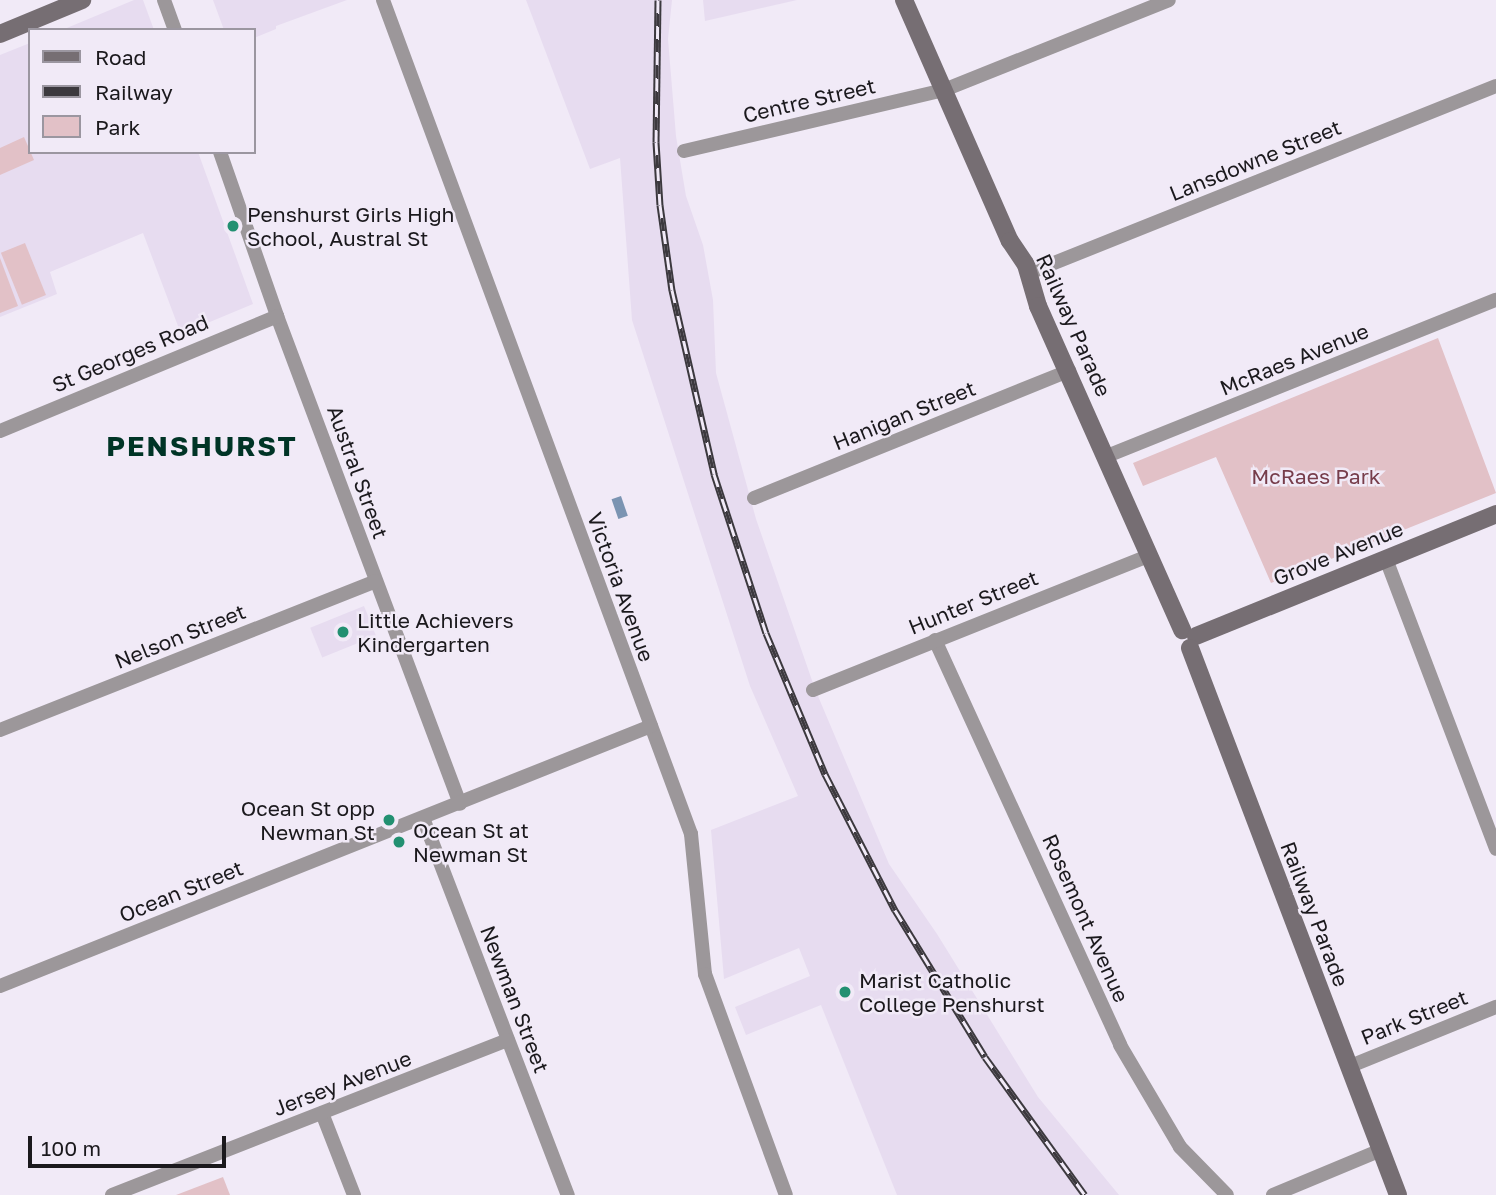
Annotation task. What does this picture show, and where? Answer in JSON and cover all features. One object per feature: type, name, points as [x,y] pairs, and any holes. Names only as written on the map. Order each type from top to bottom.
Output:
[{"type":"street","points":[[0,34],[82,0]]},
{"type":"street","points":[[164,0],[174,28]]},
{"type":"street","name":"Victoria Avenue","points":[[383,0],[691,834],[702,957],[708,988],[786,1195]]},
{"type":"street","name":"Railway Parade","points":[[904,0],[1010,241],[1029,273],[1038,306],[1189,638],[1398,1195]]},
{"type":"street","name":"Centre Street","points":[[684,151],[944,90],[1169,0]]},
{"type":"street","name":"Lansdowne Street","points":[[1029,273],[1496,86]]},
{"type":"street","name":"Austral Street","points":[[221,154],[278,316],[460,804]]},
{"type":"street","name":"McRaes Avenue","points":[[1107,456],[1496,300]]},
{"type":"street","name":"St Georges Road","points":[[0,431],[278,316]]},
{"type":"street","name":"Hanigan Street","points":[[754,498],[1069,371]]},
{"type":"street","name":"Grove Avenue","points":[[1189,638],[1496,514]]},
{"type":"street","name":"Hunter Street","points":[[813,690],[1150,555]]},
{"type":"street","points":[[1386,559],[1496,849]]},
{"type":"street","name":"Nelson Street","points":[[0,730],[376,581]]},
{"type":"street","name":"Rosemont Avenue","points":[[935,640],[1124,1052],[1180,1147],[1227,1195]]},
{"type":"street","name":"Ocean Street","points":[[0,986],[651,726]]},
{"type":"street","name":"Newman Street","points":[[423,818],[568,1195]]},
{"type":"street","name":"Park Street","points":[[1349,1067],[1496,1007]]},
{"type":"street","name":"Jersey Avenue","points":[[112,1195],[508,1040]]},
{"type":"street","points":[[322,1113],[354,1195]]},
{"type":"street","points":[[1273,1195],[1381,1150]]},
{"type":"shaded area","points":[[134,0],[143,0],[153,28],[67,28]]},
{"type":"shaded area","points":[[213,0],[347,0],[276,26],[276,29],[256,37],[256,28],[223,28]]},
{"type":"shaded area","points":[[526,0],[672,0],[668,39],[676,136],[686,196],[703,245],[713,300],[716,373],[756,519],[815,689],[889,864],[937,934],[1038,1097],[1119,1195],[897,1195],[821,1005],[746,1035],[735,1007],[810,976],[799,948],[724,979],[711,830],[798,796],[750,686],[632,320],[620,158],[590,169]]},
{"type":"shaded area","points":[[703,0],[797,0],[705,21]]},
{"type":"shaded area","points":[[28,44],[28,154],[199,154],[253,304],[181,334],[143,233],[50,272],[57,294],[0,317],[0,55]]},
{"type":"shaded area","name":"Little Achievers Kindergarten","points":[[364,606],[376,636],[322,657],[310,628]]},
{"type":"green space","points":[[24,137],[28,154],[31,154],[34,160],[0,175],[0,148]]},
{"type":"green space","points":[[25,243],[46,295],[22,305],[1,253]]},
{"type":"green space","points":[[0,258],[18,306],[0,313]]},
{"type":"green space","name":"McRaes Park","points":[[1438,338],[1496,493],[1271,583],[1216,457],[1143,486],[1133,463]]},
{"type":"green space","points":[[223,1177],[230,1195],[176,1195]]},
{"type":"water","points":[[621,496],[628,516],[618,519],[612,499]]},
{"type":"railway","points":[[658,0],[656,142],[660,205],[672,290],[714,474],[766,633],[825,774],[895,910],[985,1057],[1085,1195]]},
{"type":"place","name":"Penshurst Girls High School, Austral St","points":[[233,226]]},
{"type":"place","name":"Little Achievers Kindergarten","points":[[343,632]]},
{"type":"place","name":"Ocean St opp Newman St","points":[[389,820]]},
{"type":"place","name":"Ocean St at Newman St","points":[[399,842]]},
{"type":"place","name":"Marist Catholic College Penshurst","points":[[845,992]]},
{"type":"district","name":"PENSHURST","points":[[202,446]]}]
